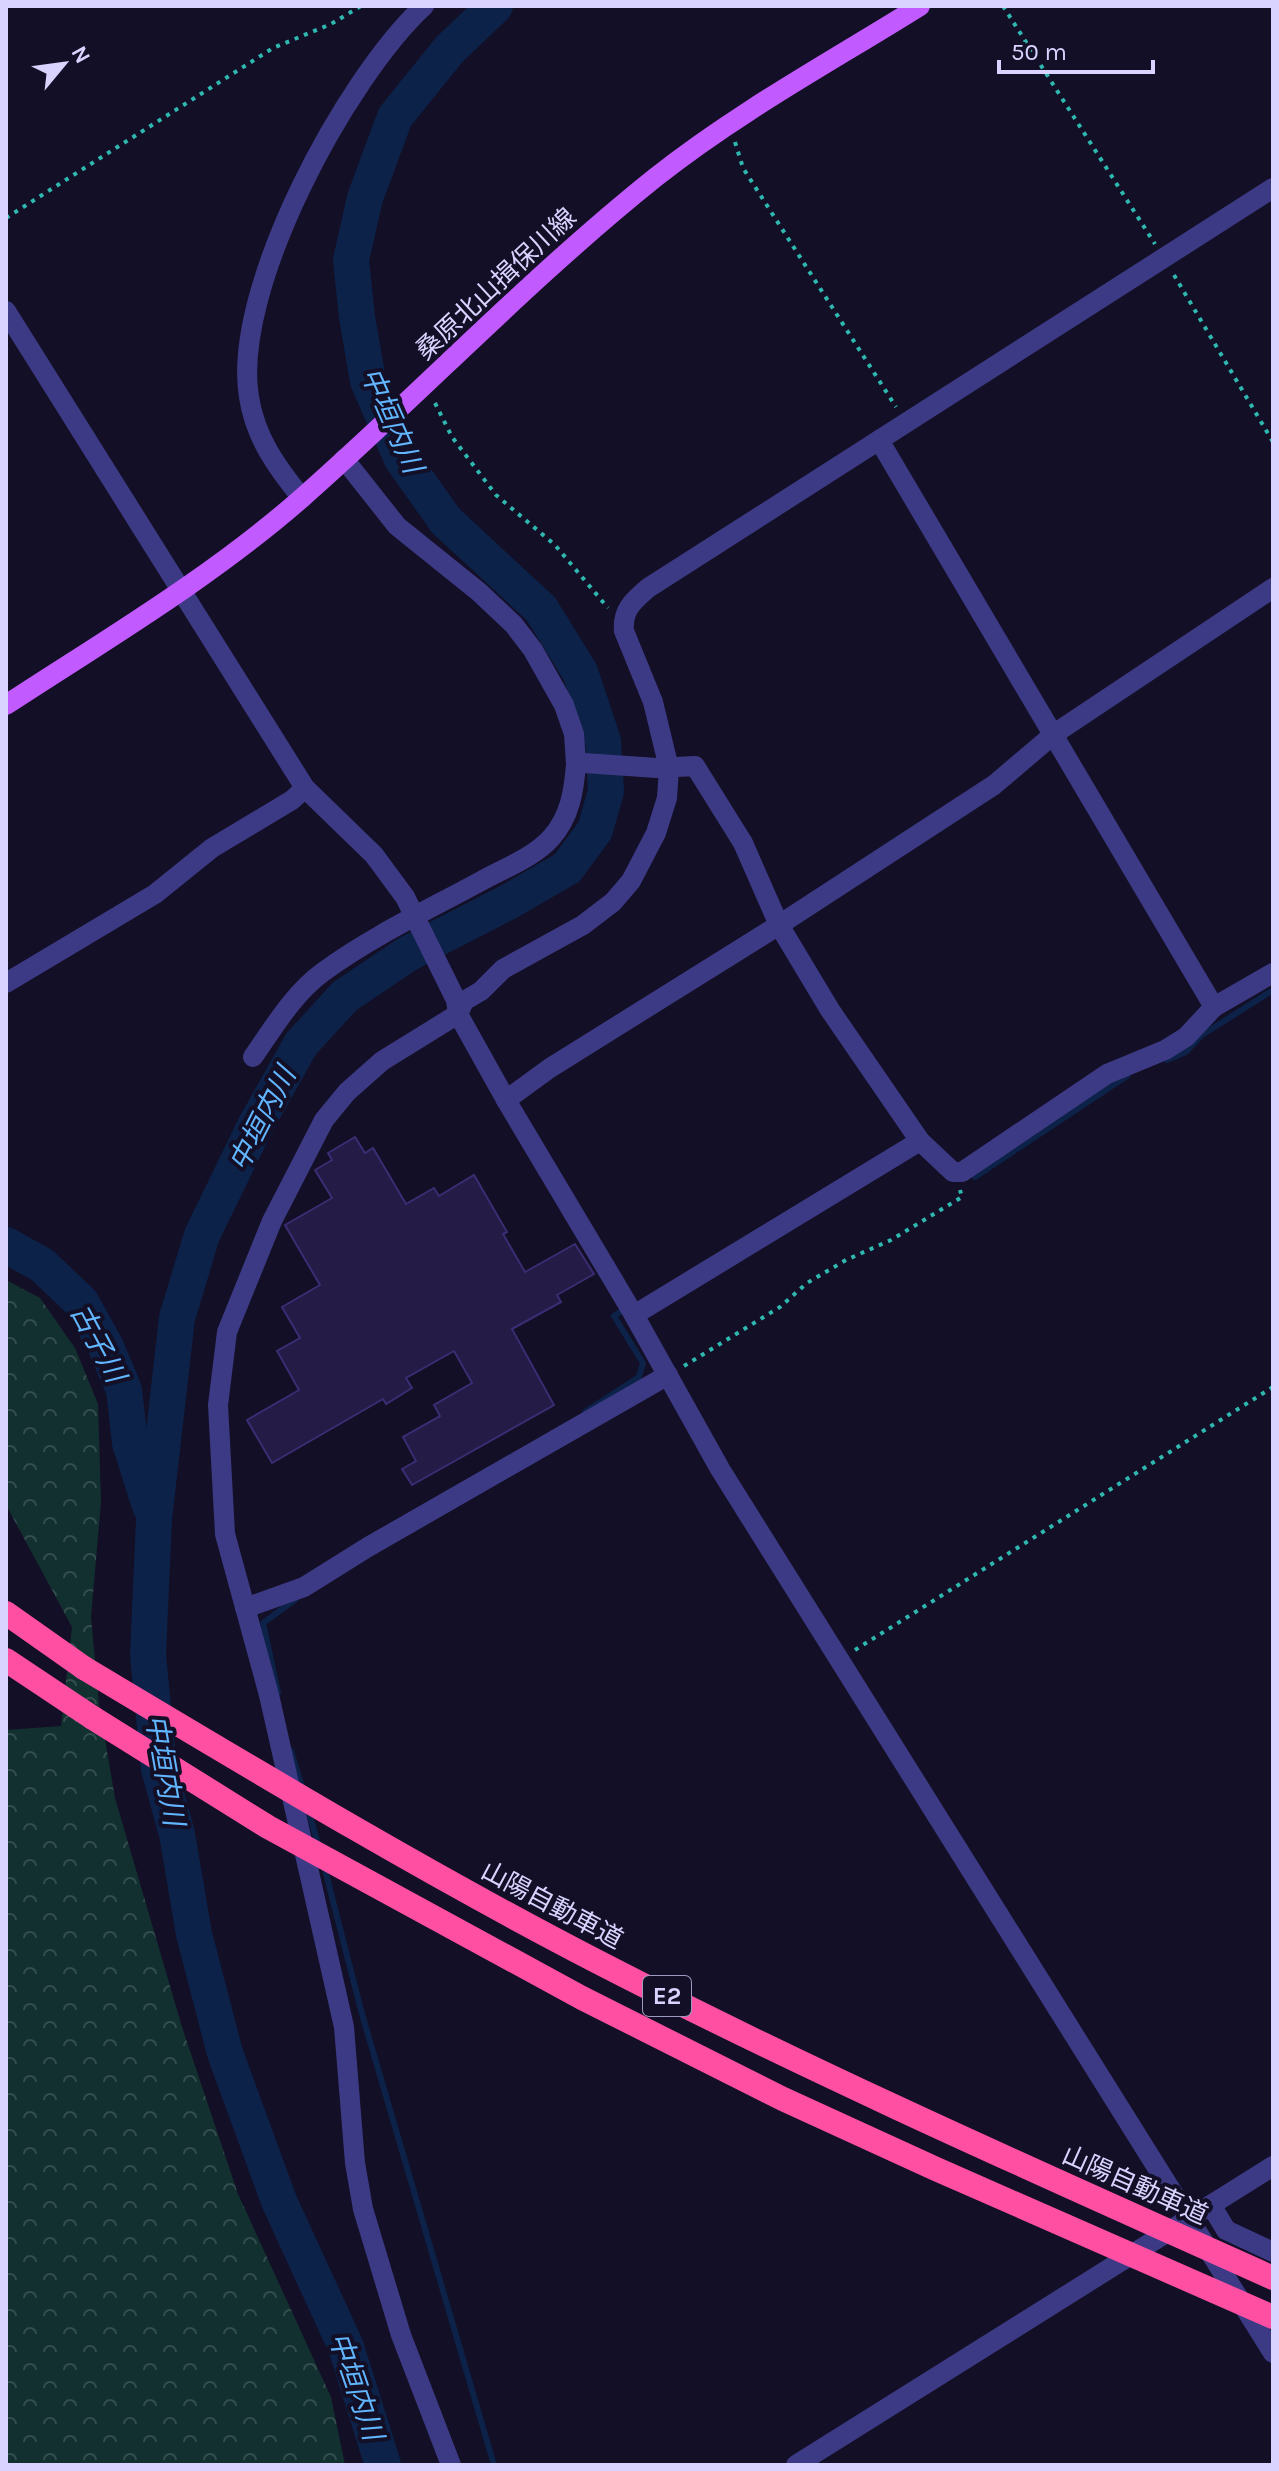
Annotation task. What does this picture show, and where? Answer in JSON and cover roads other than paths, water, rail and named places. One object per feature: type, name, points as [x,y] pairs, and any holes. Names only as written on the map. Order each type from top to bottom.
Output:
[{"type":"highway","name":"山陽自動車道","points":[[6,1613],[84,1668],[431,1873],[598,1962],[951,2133],[1273,2278]]},
{"type":"highway","name":"E2","points":[[6,1660],[268,1827],[582,1998],[783,2099],[1273,2317]]},
{"type":"main road","name":"桑原北山揖保川線","points":[[6,705],[222,563],[302,498],[587,234],[658,175],[727,126],[920,6]]},
{"type":"street","points":[[302,498],[279,471],[259,433],[249,398],[247,369],[256,312],[277,238],[332,130],[380,57],[424,6]]},
{"type":"street","points":[[451,2465],[401,2335],[363,2209],[355,2163],[344,2027],[269,1695],[225,1534],[218,1405],[227,1332],[272,1221],[324,1120],[347,1092],[382,1061],[481,991],[503,969],[583,925],[613,902],[631,881],[656,833],[667,798],[653,702],[624,631],[623,619],[629,605],[648,588],[1273,188]]},
{"type":"street","points":[[6,311],[305,788],[374,855],[405,897],[457,1007],[506,1100],[634,1315],[720,1469],[1273,2353]]},
{"type":"street","points":[[879,440],[1214,1007]]},
{"type":"street","points":[[253,1057],[302,989],[349,954],[418,920],[550,839],[565,818],[580,764],[564,705],[533,650],[514,625],[479,592],[397,526],[349,455]]},
{"type":"street","points":[[506,1100],[550,1068],[779,925],[994,785],[1054,734],[1273,588]]},
{"type":"street","points":[[580,764],[663,768],[695,766],[743,843],[779,925],[830,1010],[920,1141],[953,1172],[962,1172],[1107,1074],[1165,1050],[1186,1037],[1214,1007],[1273,973]]},
{"type":"street","points":[[6,983],[155,894],[212,848],[292,800],[305,788]]},
{"type":"street","points":[[634,1315],[920,1141]]},
{"type":"street","points":[[245,1608],[304,1587],[668,1375]]},
{"type":"street","points":[[796,2465],[1273,2166]]},
{"type":"street","points":[[1211,2205],[1226,2230],[1273,2252]]},
{"type":"street","points":[[1225,2278],[1249,2241]]},
{"type":"waterway","name":"中垣内川","points":[[383,2465],[346,2347],[279,2201],[225,2053],[194,1934],[177,1834],[159,1769],[148,1655],[154,1519],[177,1318],[202,1235],[255,1126],[301,1044],[345,996],[409,953],[567,868],[595,830],[606,791],[603,741],[580,672],[541,609],[446,521],[402,459],[368,381],[357,317],[351,260],[365,198],[395,117],[449,50],[495,6]]},
{"type":"waterway","points":[[1167,1060],[1186,1052],[1202,1035],[1273,990]]},
{"type":"waterway","points":[[975,1177],[1127,1076]]},
{"type":"waterway","name":"古子川","points":[[6,1245],[42,1265],[81,1302],[106,1347],[124,1390],[130,1443],[150,1506]]},
{"type":"waterway","points":[[585,1412],[639,1377],[643,1363],[614,1316],[626,1308]]},
{"type":"waterway","points":[[278,1693],[263,1623],[296,1599]]},
{"type":"waterway","points":[[291,1751],[303,1790]]},
{"type":"waterway","points":[[308,1809],[318,1844]]},
{"type":"waterway","points":[[324,1866],[362,2014],[494,2465]]}]
